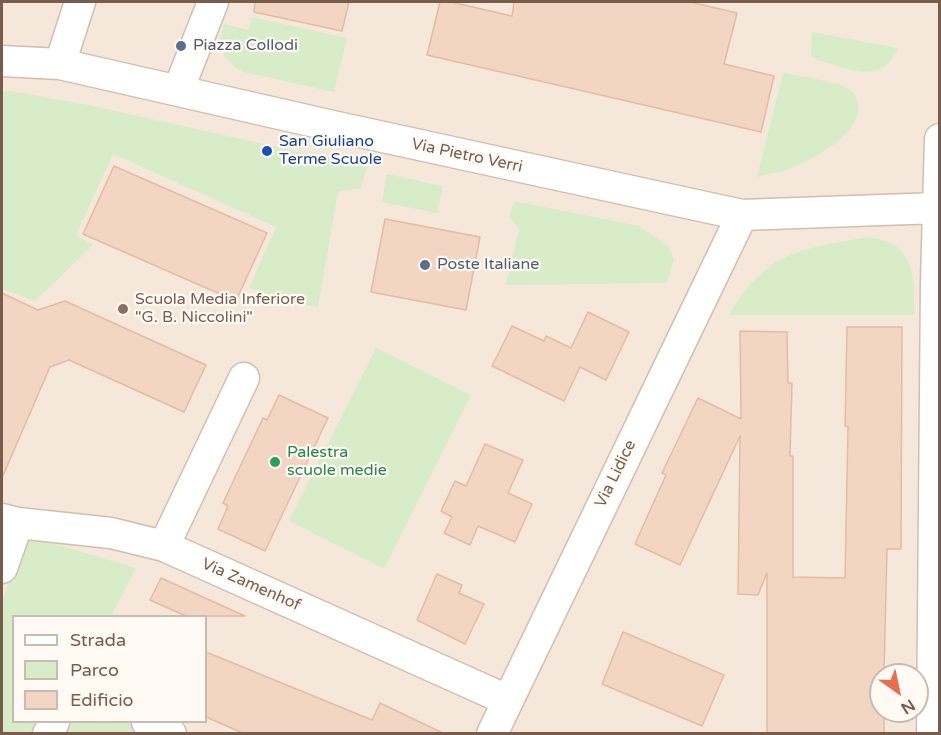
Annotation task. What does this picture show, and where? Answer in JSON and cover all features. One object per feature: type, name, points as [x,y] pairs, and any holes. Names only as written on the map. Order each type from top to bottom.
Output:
[{"type":"street","points":[[60,64],[80,2]]},
{"type":"street","points":[[178,90],[213,2]]},
{"type":"street","name":"Via Pietro Verri","points":[[2,61],[60,64],[464,156],[742,215],[937,208]]},
{"type":"street","points":[[932,734],[939,139]]},
{"type":"street","name":"Via Lidice","points":[[492,734],[742,215]]},
{"type":"street","points":[[164,546],[244,378]]},
{"type":"street","points":[[2,568],[10,521]]},
{"type":"street","name":"Via Zamenhof","points":[[10,521],[111,533],[164,546],[507,700]]},
{"type":"street","points":[[149,723],[171,734]]},
{"type":"shaded area","points":[[2,2],[939,2],[939,733],[2,733]]},
{"type":"green space","points":[[252,17],[347,38],[334,92],[244,72],[231,64],[221,46],[221,32],[224,24],[248,30]]},
{"type":"green space","points":[[812,32],[898,48],[891,60],[882,67],[863,72],[852,70],[817,60],[811,56]]},
{"type":"green space","points":[[783,73],[844,86],[855,95],[858,109],[849,130],[828,149],[790,168],[757,177]]},
{"type":"green space","points":[[10,91],[88,105],[367,167],[361,188],[338,192],[318,307],[295,303],[249,288],[276,227],[113,154],[76,235],[93,245],[35,301],[2,289],[2,92]]},
{"type":"green space","points":[[387,174],[443,186],[437,213],[382,202]]},
{"type":"green space","points":[[514,201],[639,226],[669,247],[674,259],[667,283],[506,285],[519,229],[509,217]]},
{"type":"green space","points":[[868,237],[896,246],[908,262],[912,272],[914,315],[729,315],[757,278],[787,256],[823,245]]},
{"type":"green space","points":[[376,348],[471,395],[384,569],[289,521]]},
{"type":"green space","points":[[25,535],[136,568],[112,615],[12,615],[12,723],[47,723],[42,733],[2,733],[2,602]]},
{"type":"green space","points":[[54,723],[149,723],[171,734],[48,734]]},
{"type":"building","points":[[255,2],[349,2],[342,31],[254,12]]},
{"type":"building","points":[[440,2],[451,2],[512,16],[514,2],[690,2],[737,13],[724,64],[774,76],[761,132],[427,55]]},
{"type":"building","points":[[114,166],[267,233],[236,301],[83,234]]},
{"type":"building","name":"Poste Italiane","points":[[385,219],[480,237],[466,310],[371,292]]},
{"type":"building","points":[[2,293],[38,310],[65,301],[206,365],[184,412],[69,360],[50,367],[2,478]]},
{"type":"building","points":[[588,312],[629,332],[606,380],[580,367],[564,401],[492,366],[512,326],[544,341],[546,336],[571,348]]},
{"type":"building","points":[[847,327],[902,327],[901,549],[887,549],[884,663],[869,663],[869,723],[884,723],[884,734],[767,734],[767,573],[758,595],[738,594],[740,436],[680,565],[635,544],[666,475],[662,473],[698,398],[741,419],[740,331],[787,332],[788,383],[792,383],[790,456],[793,456],[793,577],[845,578],[848,426],[845,426]]},
{"type":"building","name":"Palestra scuole medie","points":[[279,395],[328,418],[265,551],[218,529],[228,506],[223,503],[263,418],[267,420]]},
{"type":"building","points":[[485,444],[523,460],[508,493],[532,504],[515,542],[478,526],[470,545],[444,533],[452,517],[441,511],[455,481],[466,486]]},
{"type":"building","points":[[437,574],[462,585],[459,593],[484,604],[465,644],[417,620]]},
{"type":"building","points":[[161,578],[245,616],[184,615],[150,600]]},
{"type":"building","points":[[623,632],[724,675],[702,726],[602,684]]},
{"type":"building","points":[[207,652],[372,720],[380,703],[445,734],[245,734],[207,717]]},
{"type":"place","name":"Piazza Collodi","points":[[181,46]]},
{"type":"place","name":"San Giuliano Terme Scuole","points":[[267,151]]},
{"type":"place","name":"Poste Italiane","points":[[425,265]]},
{"type":"place","name":"Scuola Media Inferiore \"G. B. Niccolini\"","points":[[123,309]]},
{"type":"place","name":"Palestra scuole medie","points":[[275,462]]}]
